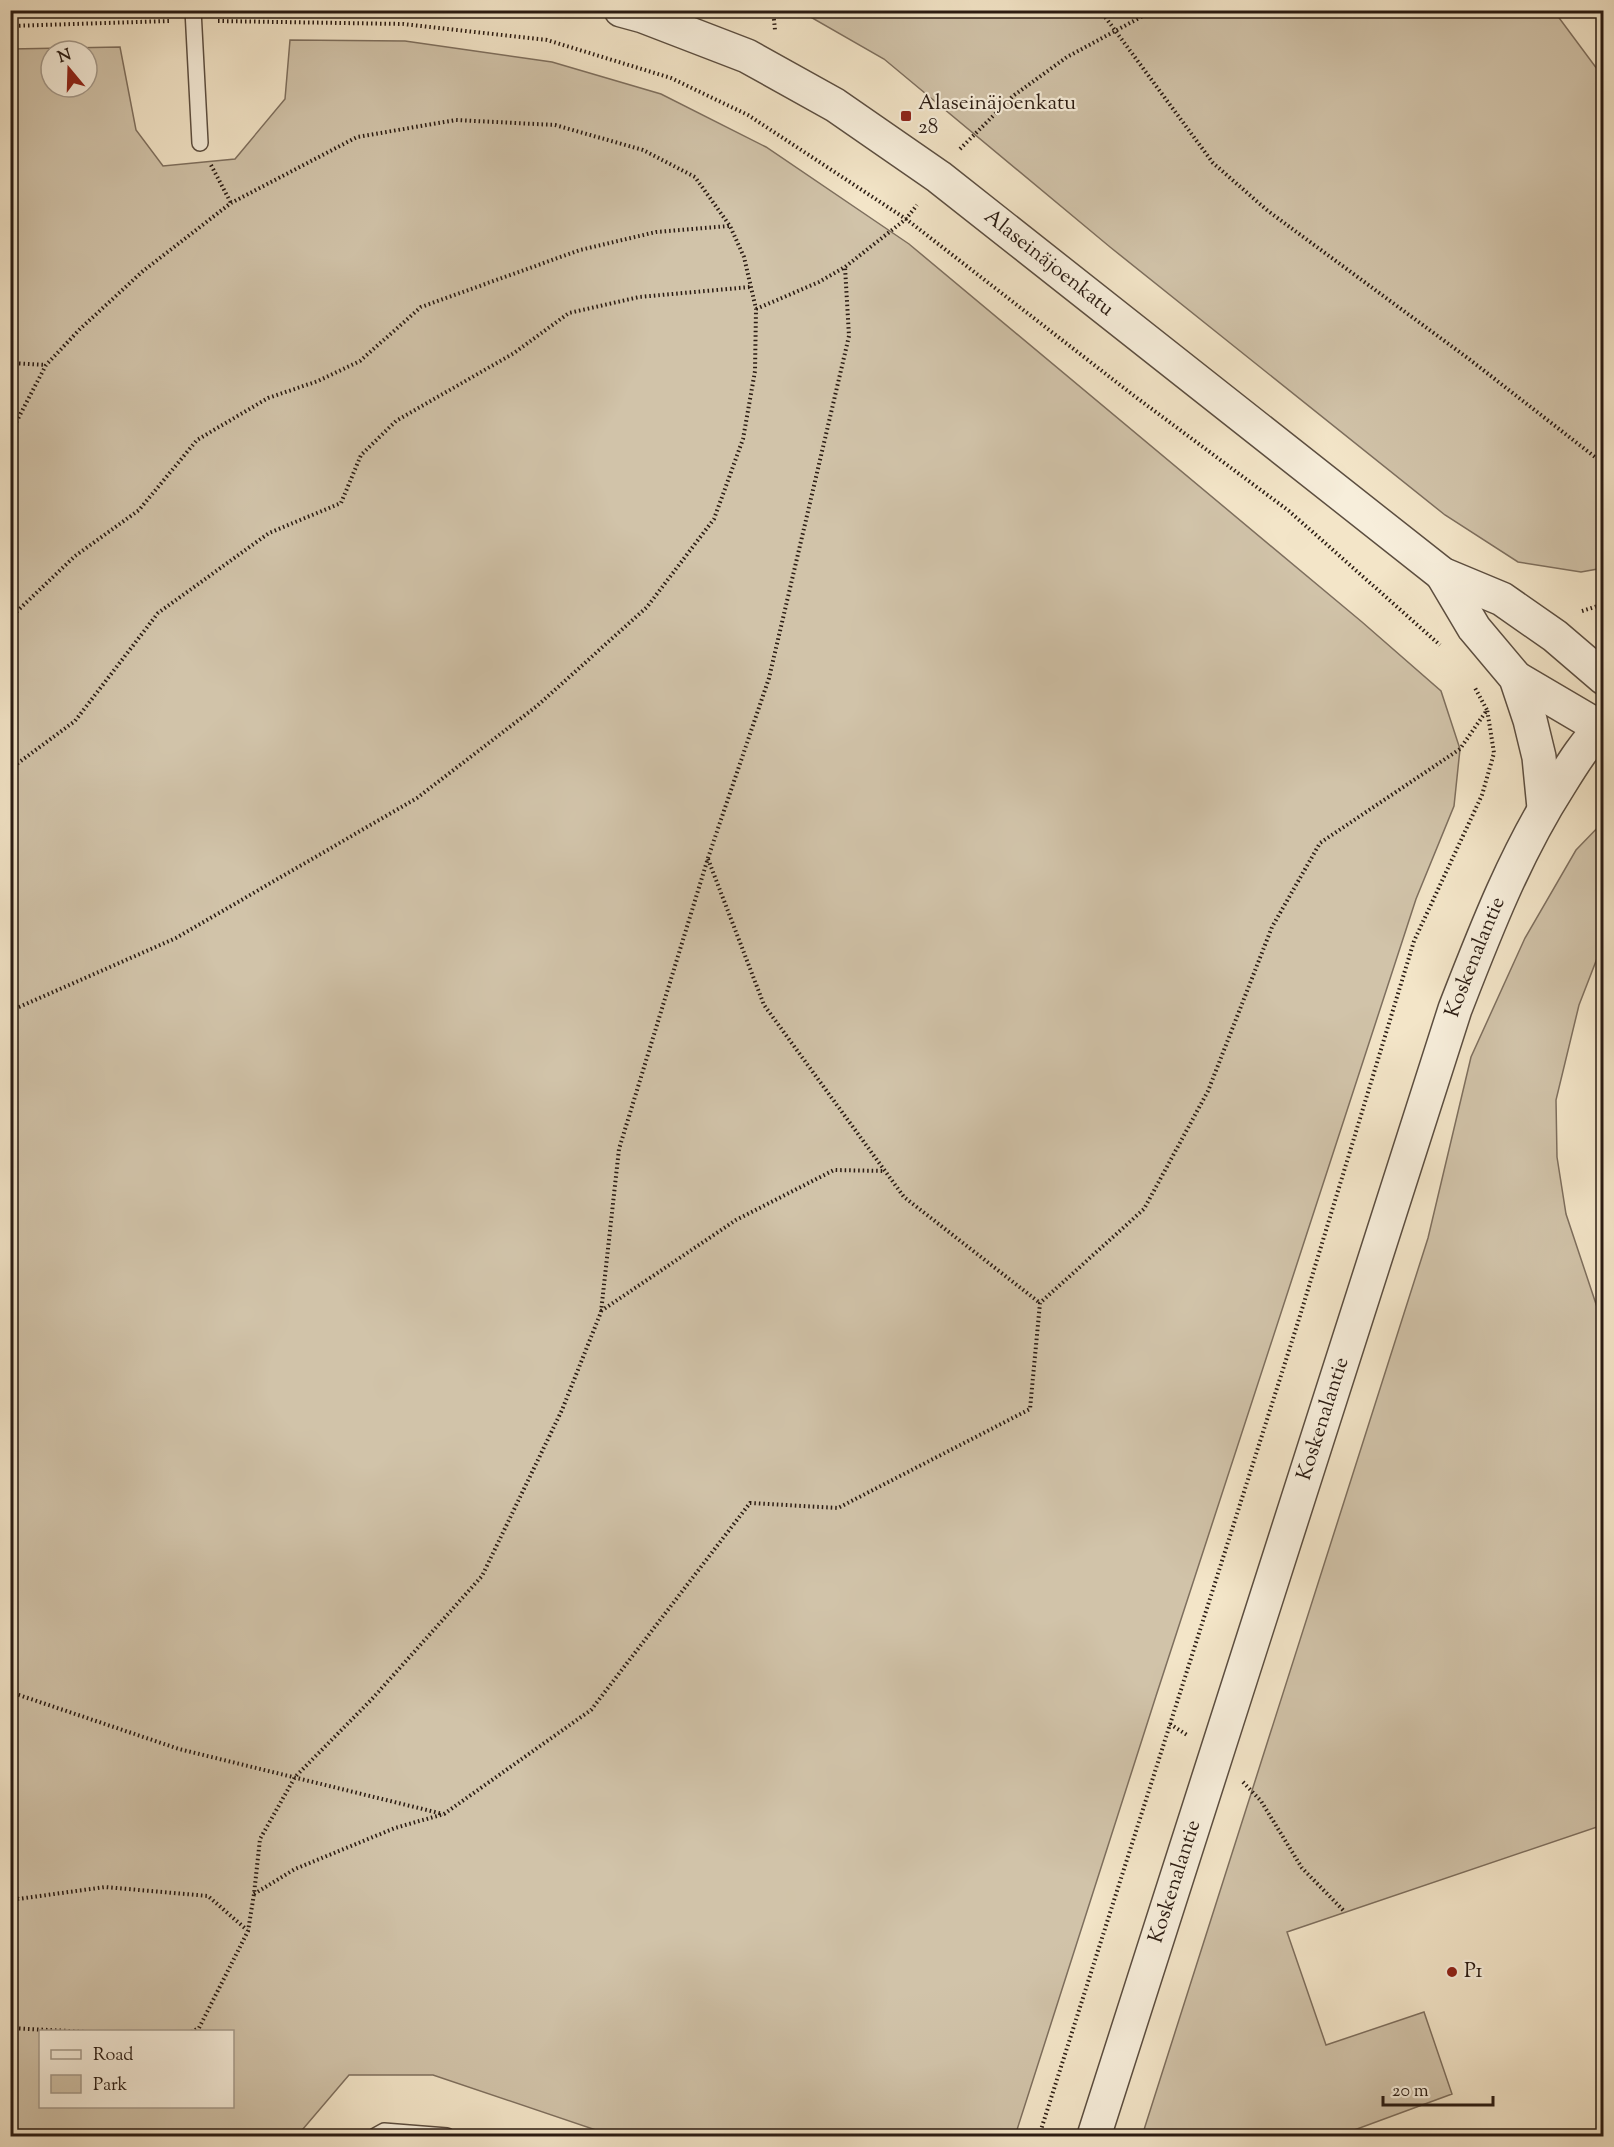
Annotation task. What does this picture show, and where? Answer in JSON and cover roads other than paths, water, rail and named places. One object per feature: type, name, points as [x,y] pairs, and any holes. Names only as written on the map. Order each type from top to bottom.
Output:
[{"type":"street","name":"Alaseinäjoenkatu","points":[[621,10],[643,16],[747,56],[835,105],[939,177],[1442,574],[1502,599],[1555,636],[1604,678]]},
{"type":"street","name":"Alaseinäjoenkatu","points":[[1442,574],[1474,628],[1516,678],[1602,727]]},
{"type":"street","name":"Alaseinäjoenkatu","points":[[1516,678],[1539,757],[1544,808]]},
{"type":"street","name":"Koskenalantie","points":[[1094,2136],[1455,1009],[1496,905],[1544,808],[1578,756],[1602,727]]},
{"type":"lane","points":[[194,15],[200,143]]},
{"type":"lane","points":[[375,2136],[384,2131],[447,2136]]},
{"type":"place","name":"Alaseinäjoenkatu 28","points":[[906,116]]},
{"type":"place","name":"P1","points":[[1452,1972]]}]
